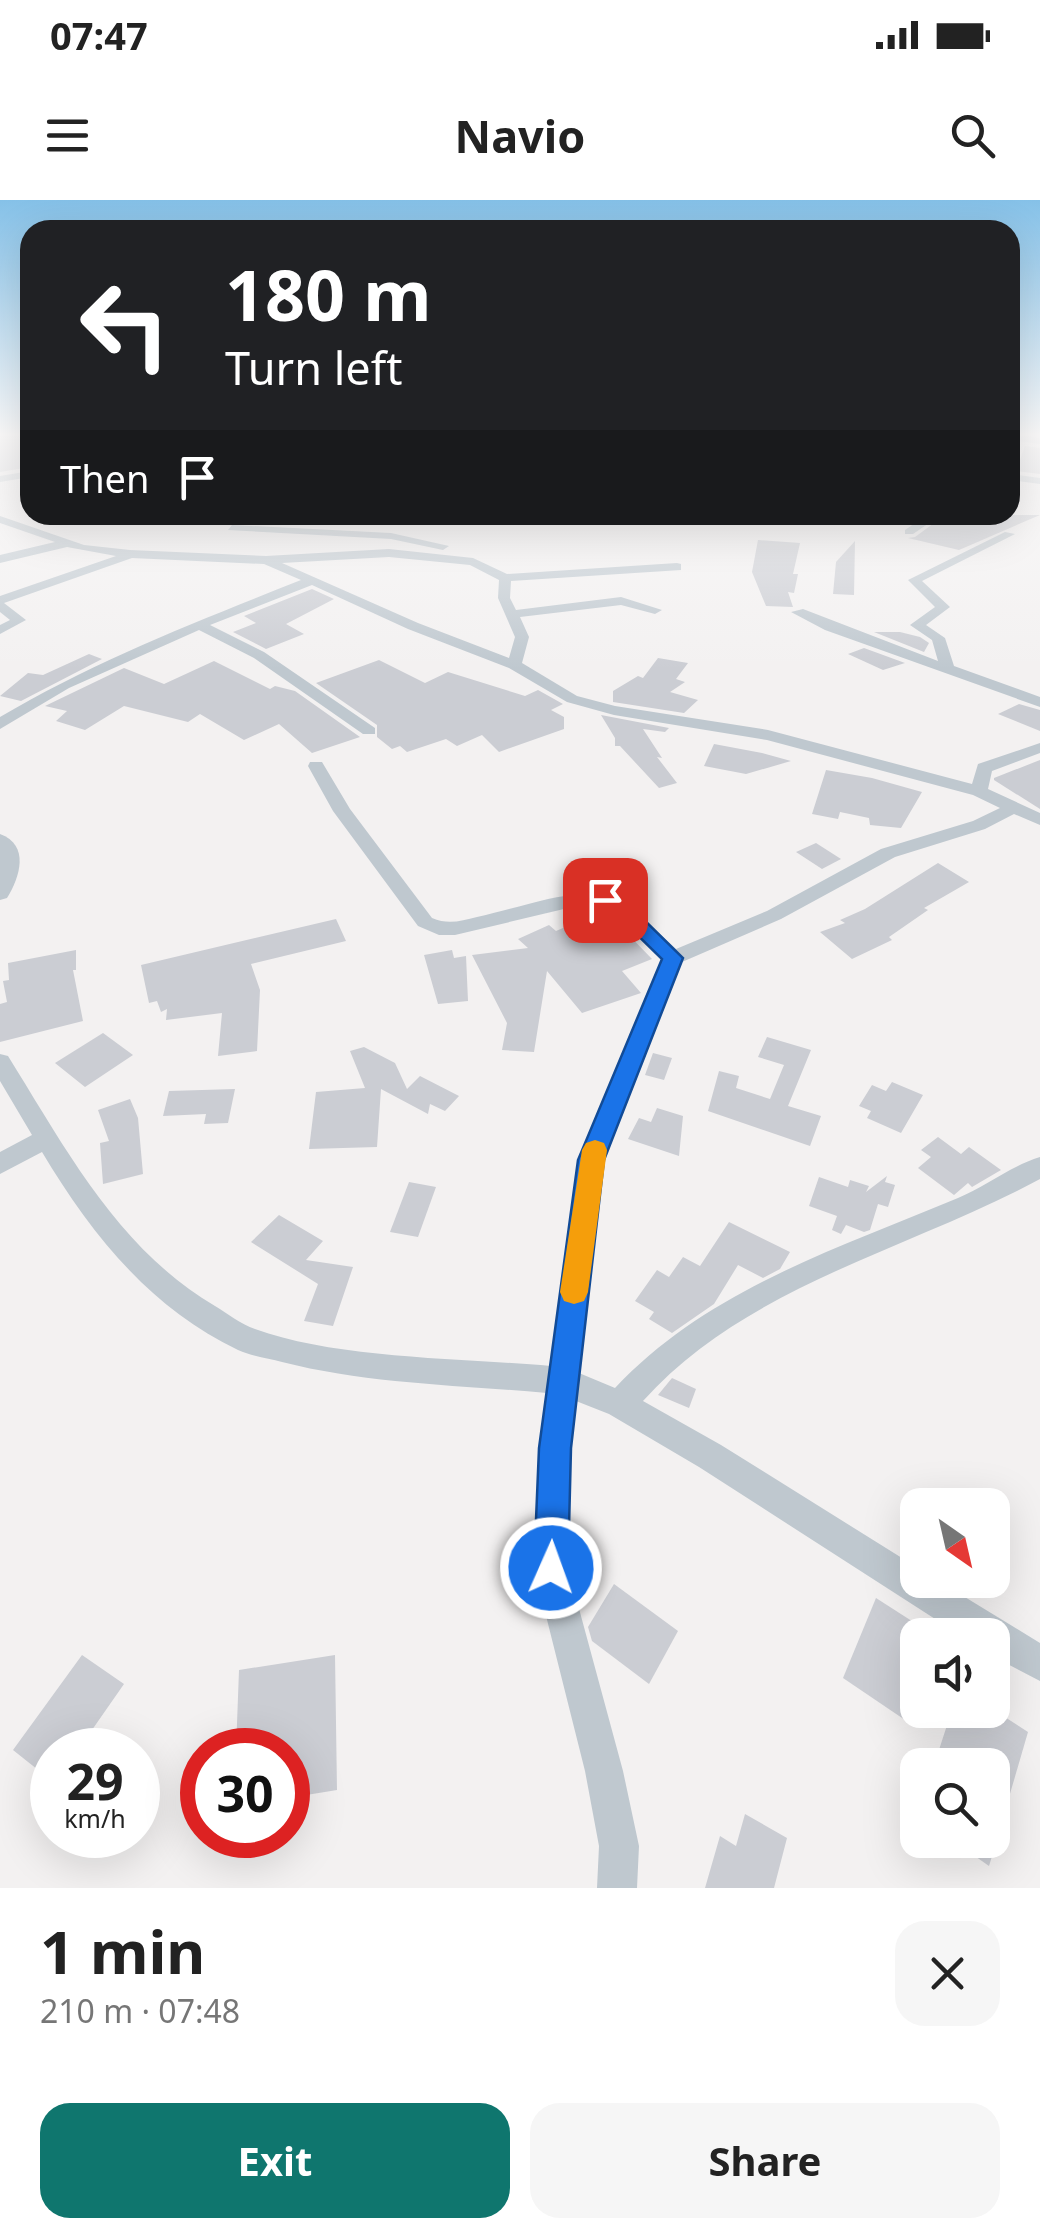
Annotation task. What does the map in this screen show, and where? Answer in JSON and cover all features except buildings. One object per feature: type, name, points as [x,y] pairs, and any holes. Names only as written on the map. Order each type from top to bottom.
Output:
[{"type":"street","points":[[0,519],[68,544],[130,554],[266,560],[389,553],[472,562]]},
{"type":"street","points":[[909,532],[920,525]]},
{"type":"street","points":[[232,528],[419,539],[447,547],[505,578],[677,567]]},
{"type":"street","points":[[948,670],[938,638],[917,625],[942,607],[914,580],[1009,534]]},
{"type":"street","points":[[0,559],[68,544]]},
{"type":"street","points":[[0,630],[19,620],[0,603],[130,554]]},
{"type":"street","points":[[266,560],[514,665],[557,693],[614,710],[768,735],[980,791],[1028,814]]},
{"type":"street","points":[[505,578],[504,598],[522,638],[514,665]]},
{"type":"street","points":[[0,724],[64,685],[140,649],[311,582]]},
{"type":"street","points":[[514,614],[621,601],[655,610]]},
{"type":"street","points":[[798,612],[1040,702]]},
{"type":"street","points":[[201,626],[258,655],[369,731]]},
{"type":"street","points":[[980,791],[984,768],[1040,748]]},
{"type":"street","points":[[316,766],[342,812],[424,922],[440,929],[455,929],[585,898],[605,900],[620,908],[672,958]]},
{"type":"street","points":[[617,1888],[619,1846],[604,1771],[551,1568],[555,1448],[591,1160],[672,958],[774,916],[888,854],[1028,814]]},
{"type":"street","points":[[0,838],[8,844],[12,857],[0,894]]},
{"type":"street","points":[[0,1062],[88,1206],[133,1259],[187,1304],[246,1340],[327,1360],[563,1382],[620,1404],[710,1456],[965,1618]]},
{"type":"street","points":[[0,1164],[46,1138]]},
{"type":"street","points":[[620,1404],[656,1365],[739,1306],[866,1245],[970,1204],[1040,1166]]},
{"type":"street","points":[[1010,1646],[1040,1663]]},
{"type":"slow traffic","points":[[574,1292],[595,1150]]},
{"type":"route","points":[[551,1568],[555,1448],[591,1160],[672,958],[620,908],[605,900]]}]
